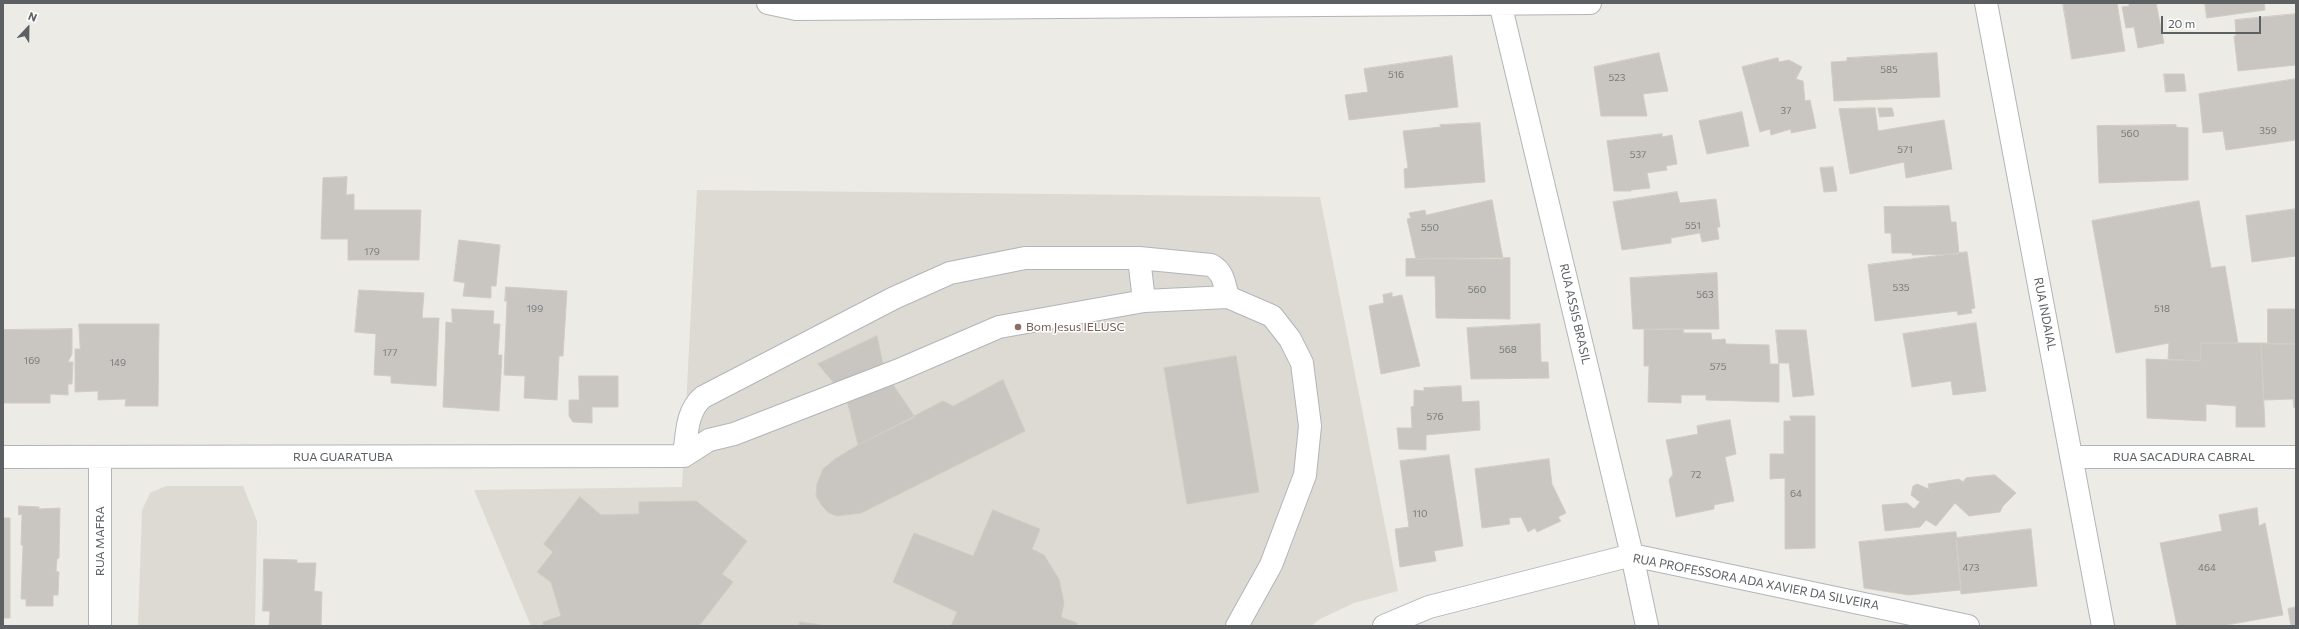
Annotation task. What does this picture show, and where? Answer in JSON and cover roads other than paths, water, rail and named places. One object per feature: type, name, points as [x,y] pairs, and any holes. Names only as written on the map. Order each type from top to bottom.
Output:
[{"type":"street","points":[[768,3],[796,9],[1088,5],[1590,3]]},
{"type":"street","name":"RUA INDAIAL","points":[[1986,3],[2103,626]]},
{"type":"street","name":"RUA ASSIS BRASIL","points":[[1500,4],[1632,555],[1647,626]]},
{"type":"street","points":[[684,456],[691,412],[695,404],[703,397],[894,298],[950,274],[1025,258],[1139,258],[1211,265],[1218,269],[1223,277],[1228,297]]},
{"type":"street","points":[[1139,258],[1144,301]]},
{"type":"street","points":[[684,456],[710,440],[734,434],[878,378],[999,327],[1144,301],[1228,297],[1272,316],[1290,340],[1302,363],[1310,426],[1305,476],[1271,565],[1237,626]]},
{"type":"street","name":"RUA GUARATUBA","points":[[3,457],[684,456]]},
{"type":"street","name":"RUA MAFRA","points":[[100,457],[100,626]]},
{"type":"street","name":"RUA SACADURA CABRAL","points":[[2072,457],[2296,457]]},
{"type":"street","name":"RUA PROFESSORA ADA XAVIER DA SILVEIRA","points":[[1384,626],[1429,607],[1632,555],[1968,626]]},
{"type":"place","name":"Bom Jesus IELUSC","points":[[1018,327]]}]
